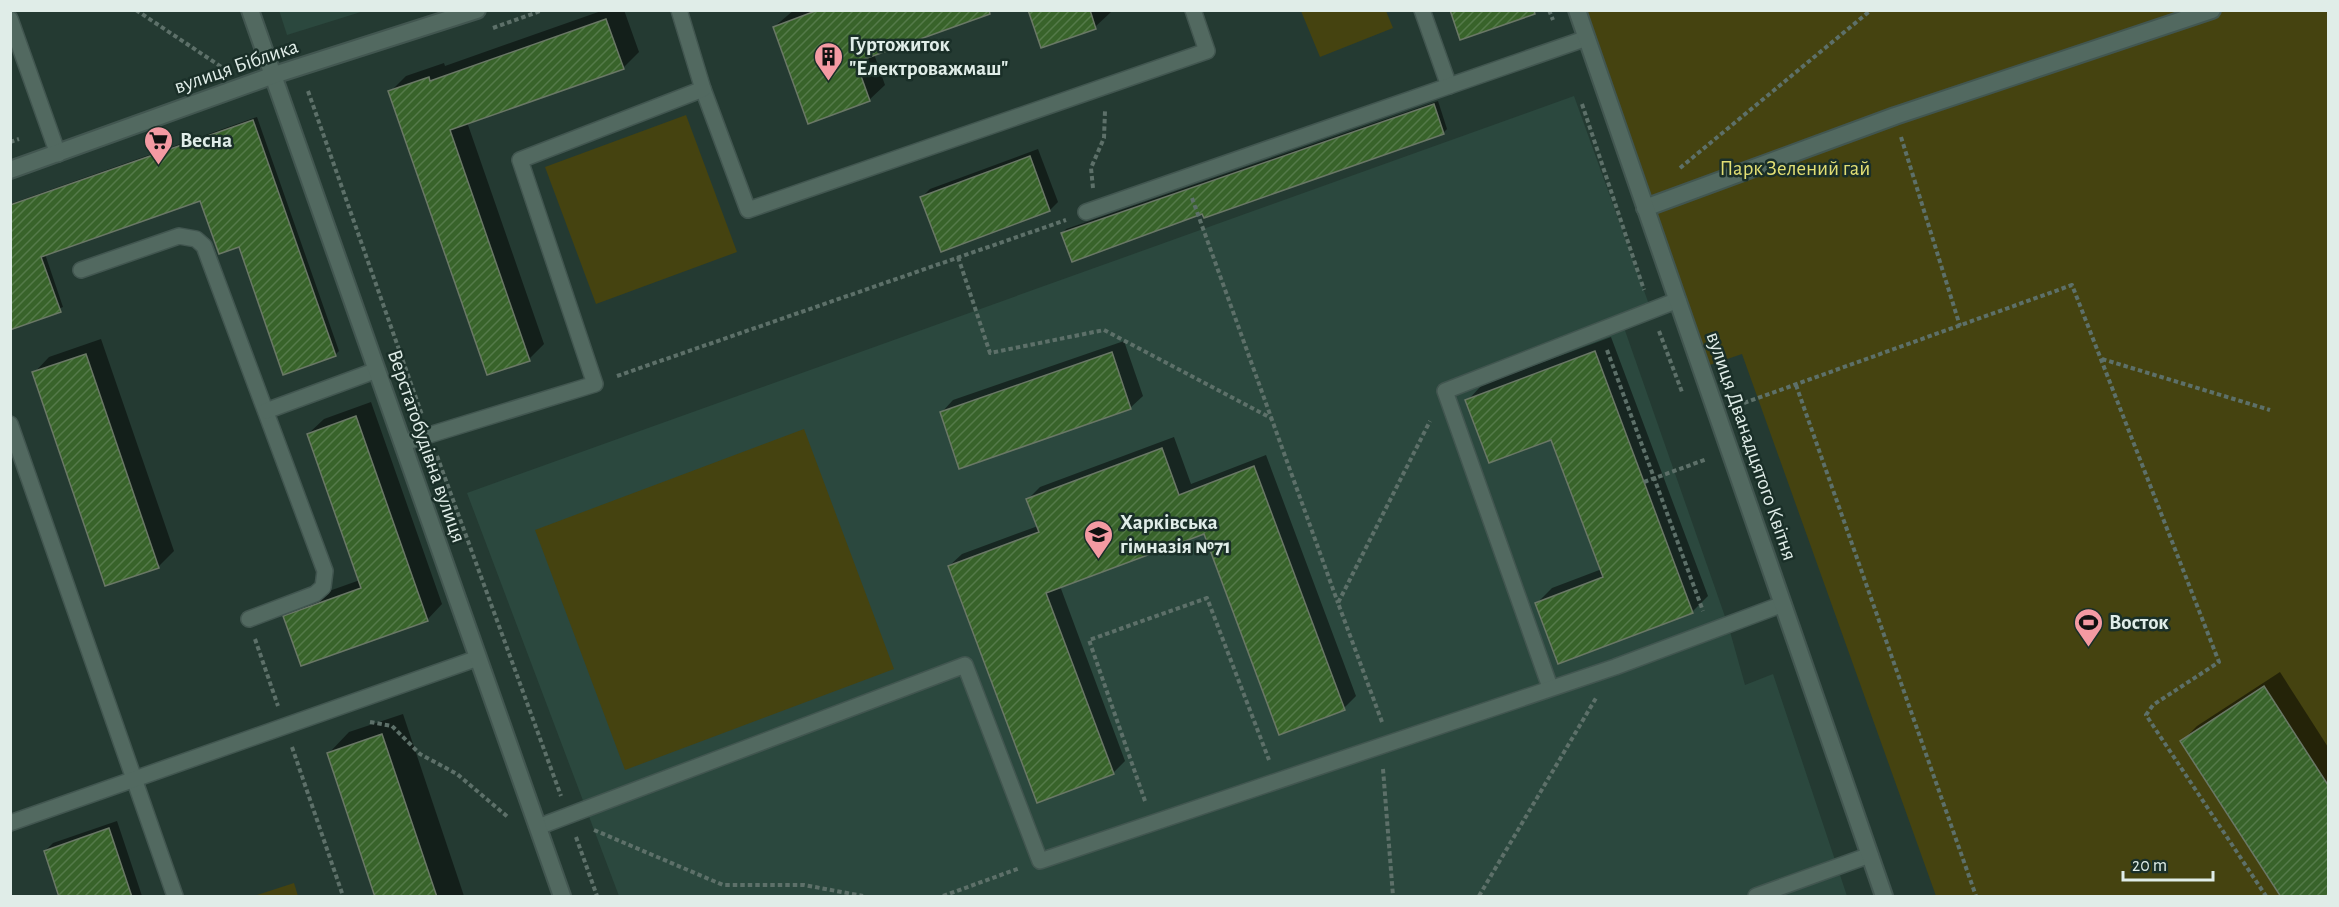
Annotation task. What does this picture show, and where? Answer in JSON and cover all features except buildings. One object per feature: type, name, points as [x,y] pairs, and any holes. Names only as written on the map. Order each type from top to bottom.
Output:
[{"type":"street","name":"Верстатобудівна вулиця","points":[[250,10],[562,897]]},
{"type":"street","name":"вулиця Біблика","points":[[10,170],[274,75],[477,10]]},
{"type":"street","name":"вулиця Дванадцятого Квітня","points":[[1577,10],[1884,897]]},
{"type":"street","points":[[1646,208],[1896,116],[2212,10]]},
{"type":"lane","points":[[680,10],[703,89],[748,210],[1207,51],[1193,10]]},
{"type":"lane","points":[[1422,10],[1449,86]]},
{"type":"lane","points":[[10,19],[58,154]]},
{"type":"lane","points":[[1090,211],[1587,38]]},
{"type":"lane","points":[[403,443],[595,384],[520,160],[703,89]]},
{"type":"lane","points":[[81,270],[179,236],[196,239],[204,246],[326,579],[323,587],[315,594],[249,620]]},
{"type":"lane","points":[[1550,687],[1445,391],[1678,300]]},
{"type":"lane","points":[[266,411],[377,370]]},
{"type":"lane","points":[[10,424],[175,897]]},
{"type":"lane","points":[[537,827],[965,665],[1040,861],[1615,666],[1783,604]]},
{"type":"lane","points":[[10,823],[478,658]]},
{"type":"lane","points":[[1756,897],[1870,855]]},
{"type":"path","points":[[136,10],[226,70]]},
{"type":"path","points":[[1676,171],[1871,10]]},
{"type":"path","points":[[595,384],[1090,211],[1091,168],[1104,138],[1106,86]]},
{"type":"path","points":[[308,91],[429,435],[597,897]]},
{"type":"path","points":[[1896,116],[1960,326]]},
{"type":"path","points":[[1185,178],[1382,719],[1381,746],[1393,897]]},
{"type":"path","points":[[958,257],[990,354],[1104,330],[1272,418]]},
{"type":"path","points":[[1744,403],[2072,285],[2218,662],[2153,705],[2146,715],[2266,897]]},
{"type":"path","points":[[1600,330],[1710,631]]},
{"type":"path","points":[[2101,359],[2270,410]]},
{"type":"path","points":[[1796,385],[1976,897]]},
{"type":"path","points":[[1338,603],[1445,391]]},
{"type":"path","points":[[1644,482],[1707,459]]},
{"type":"path","points":[[1153,823],[1089,640],[1207,598],[1277,781]]},
{"type":"path","points":[[1479,897],[1615,666]]},
{"type":"path","points":[[360,720],[392,726],[420,754],[457,774],[514,823],[537,827]]},
{"type":"path","points":[[568,816],[592,829],[723,885],[804,885],[863,897]]},
{"type":"path","points":[[943,897],[1040,861]]},
{"type":"shaded area","points":[[279,10],[364,10],[364,11],[287,35]]},
{"type":"shaded area","name":"Харківська гімназія №71","points":[[1574,96],[1651,310],[1621,319],[1729,628],[1745,685],[1773,674],[1847,896],[619,896],[467,493]]},
{"type":"green space","points":[[1301,11],[1386,11],[1393,28],[1320,57]]},
{"type":"green space","name":"Восток","points":[[1576,11],[2328,11],[2328,896],[1936,896],[1742,354],[1698,369]]},
{"type":"green space","points":[[686,115],[737,252],[596,304],[545,167]]},
{"type":"green space","points":[[804,429],[894,669],[625,770],[535,530]]},
{"type":"green space","points":[[294,883],[298,896],[254,896]]},
{"type":"place","name":"Гуртожиток \"Електроважмаш\"","points":[[828,82]]},
{"type":"place","name":"Весна","points":[[159,166]]},
{"type":"place","name":"Харківська гімназія №71","points":[[1099,560]]},
{"type":"place","name":"Восток","points":[[2088,648]]},
{"type":"park label","name":"Парк Зелений гай","points":[[1795,168]]}]
